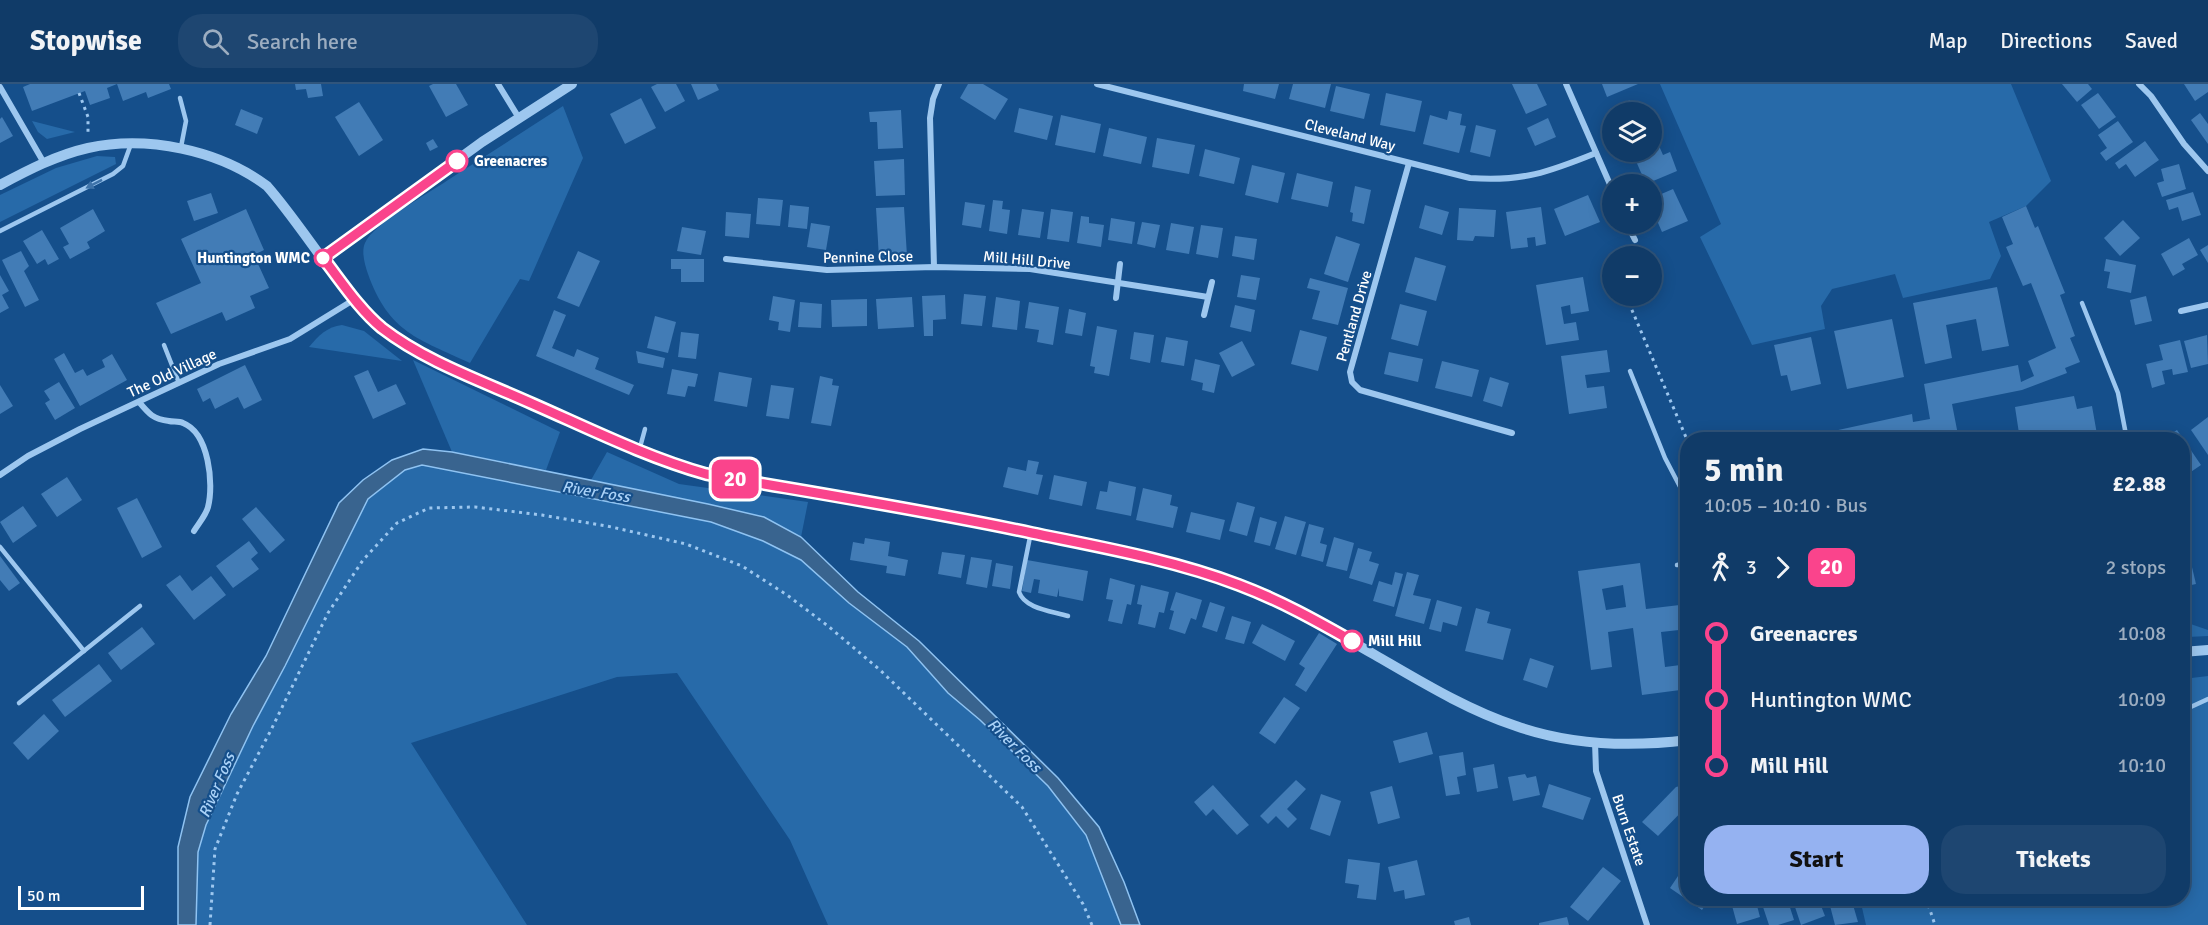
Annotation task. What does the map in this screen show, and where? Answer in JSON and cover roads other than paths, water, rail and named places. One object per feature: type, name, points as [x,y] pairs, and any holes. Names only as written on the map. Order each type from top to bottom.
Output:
[{"type":"street","points":[[498,84],[519,118]]},
{"type":"street","points":[[323,258],[482,142],[572,84]]},
{"type":"street","name":"Cleveland Way","points":[[1097,84],[1470,178],[1499,180],[1551,171],[1596,153]]},
{"type":"street","points":[[1566,84],[1605,174]]},
{"type":"street","points":[[2139,84],[2151,96],[2184,144],[2208,171]]},
{"type":"street","name":"Pennine Close","points":[[726,259],[827,270],[934,267],[930,118],[937,85]]},
{"type":"street","points":[[0,87],[44,163]]},
{"type":"street","points":[[0,102],[7,98]]},
{"type":"street","points":[[0,185],[44,163],[91,147],[131,144],[181,149],[218,159],[255,177],[267,186],[355,299],[379,325],[406,346],[446,366],[661,460],[706,474],[882,503],[1132,554],[1236,583],[1272,598],[1320,622],[1375,656],[1477,711],[1517,727],[1553,736],[1595,742],[1680,741]]},
{"type":"street","name":"Pentland Drive","points":[[1409,163],[1350,372],[1352,382],[1360,390],[1512,433]]},
{"type":"street","points":[[1632,234],[1635,240]]},
{"type":"street","points":[[1116,298],[1120,264]]},
{"type":"street","name":"Mill Hill Drive","points":[[934,267],[1030,269],[1208,297]]},
{"type":"street","points":[[1204,315],[1212,282]]},
{"type":"street","name":"The Old Village","points":[[0,475],[59,440],[219,364],[290,339],[355,299]]},
{"type":"street","points":[[2181,311],[2208,305]]},
{"type":"street","points":[[139,402],[151,416],[182,423],[194,430],[205,452],[212,482],[208,508],[194,531]]},
{"type":"street","points":[[2190,651],[2208,650]]},
{"type":"street","name":"Burn Estate","points":[[1595,742],[1596,771],[1647,925]]},
{"type":"lane","points":[[180,98],[186,121],[181,149]]},
{"type":"lane","points":[[0,231],[113,174],[123,166],[131,144]]},
{"type":"lane","points":[[2082,303],[2118,393],[2125,432]]},
{"type":"lane","points":[[164,345],[179,383]]},
{"type":"lane","points":[[1630,371],[1665,459],[1680,486]]},
{"type":"lane","points":[[639,451],[645,429]]},
{"type":"lane","points":[[1031,532],[1020,595],[1027,603],[1068,616]]},
{"type":"lane","points":[[0,547],[84,651]]},
{"type":"lane","points":[[19,703],[140,606]]},
{"type":"lane","points":[[2190,707],[2208,699]]},
{"type":"water","name":"River Foss","points":[[423,449],[452,452],[764,517],[801,537],[858,592],[919,641],[1058,778],[1099,827],[1124,882],[1140,925],[1121,925],[1086,835],[1048,786],[980,720],[948,693],[907,647],[849,603],[801,560],[763,541],[711,522],[422,465],[405,470],[368,499],[253,726],[206,825],[198,852],[196,925],[178,925],[178,847],[190,797],[231,714],[266,656],[339,503],[363,480],[392,460]]},
{"type":"place","name":"Greenacres","points":[[457,161]]},
{"type":"place","name":"Huntington WMC","points":[[323,258]]},
{"type":"place","name":"Mill Hill","points":[[1352,641]]}]
